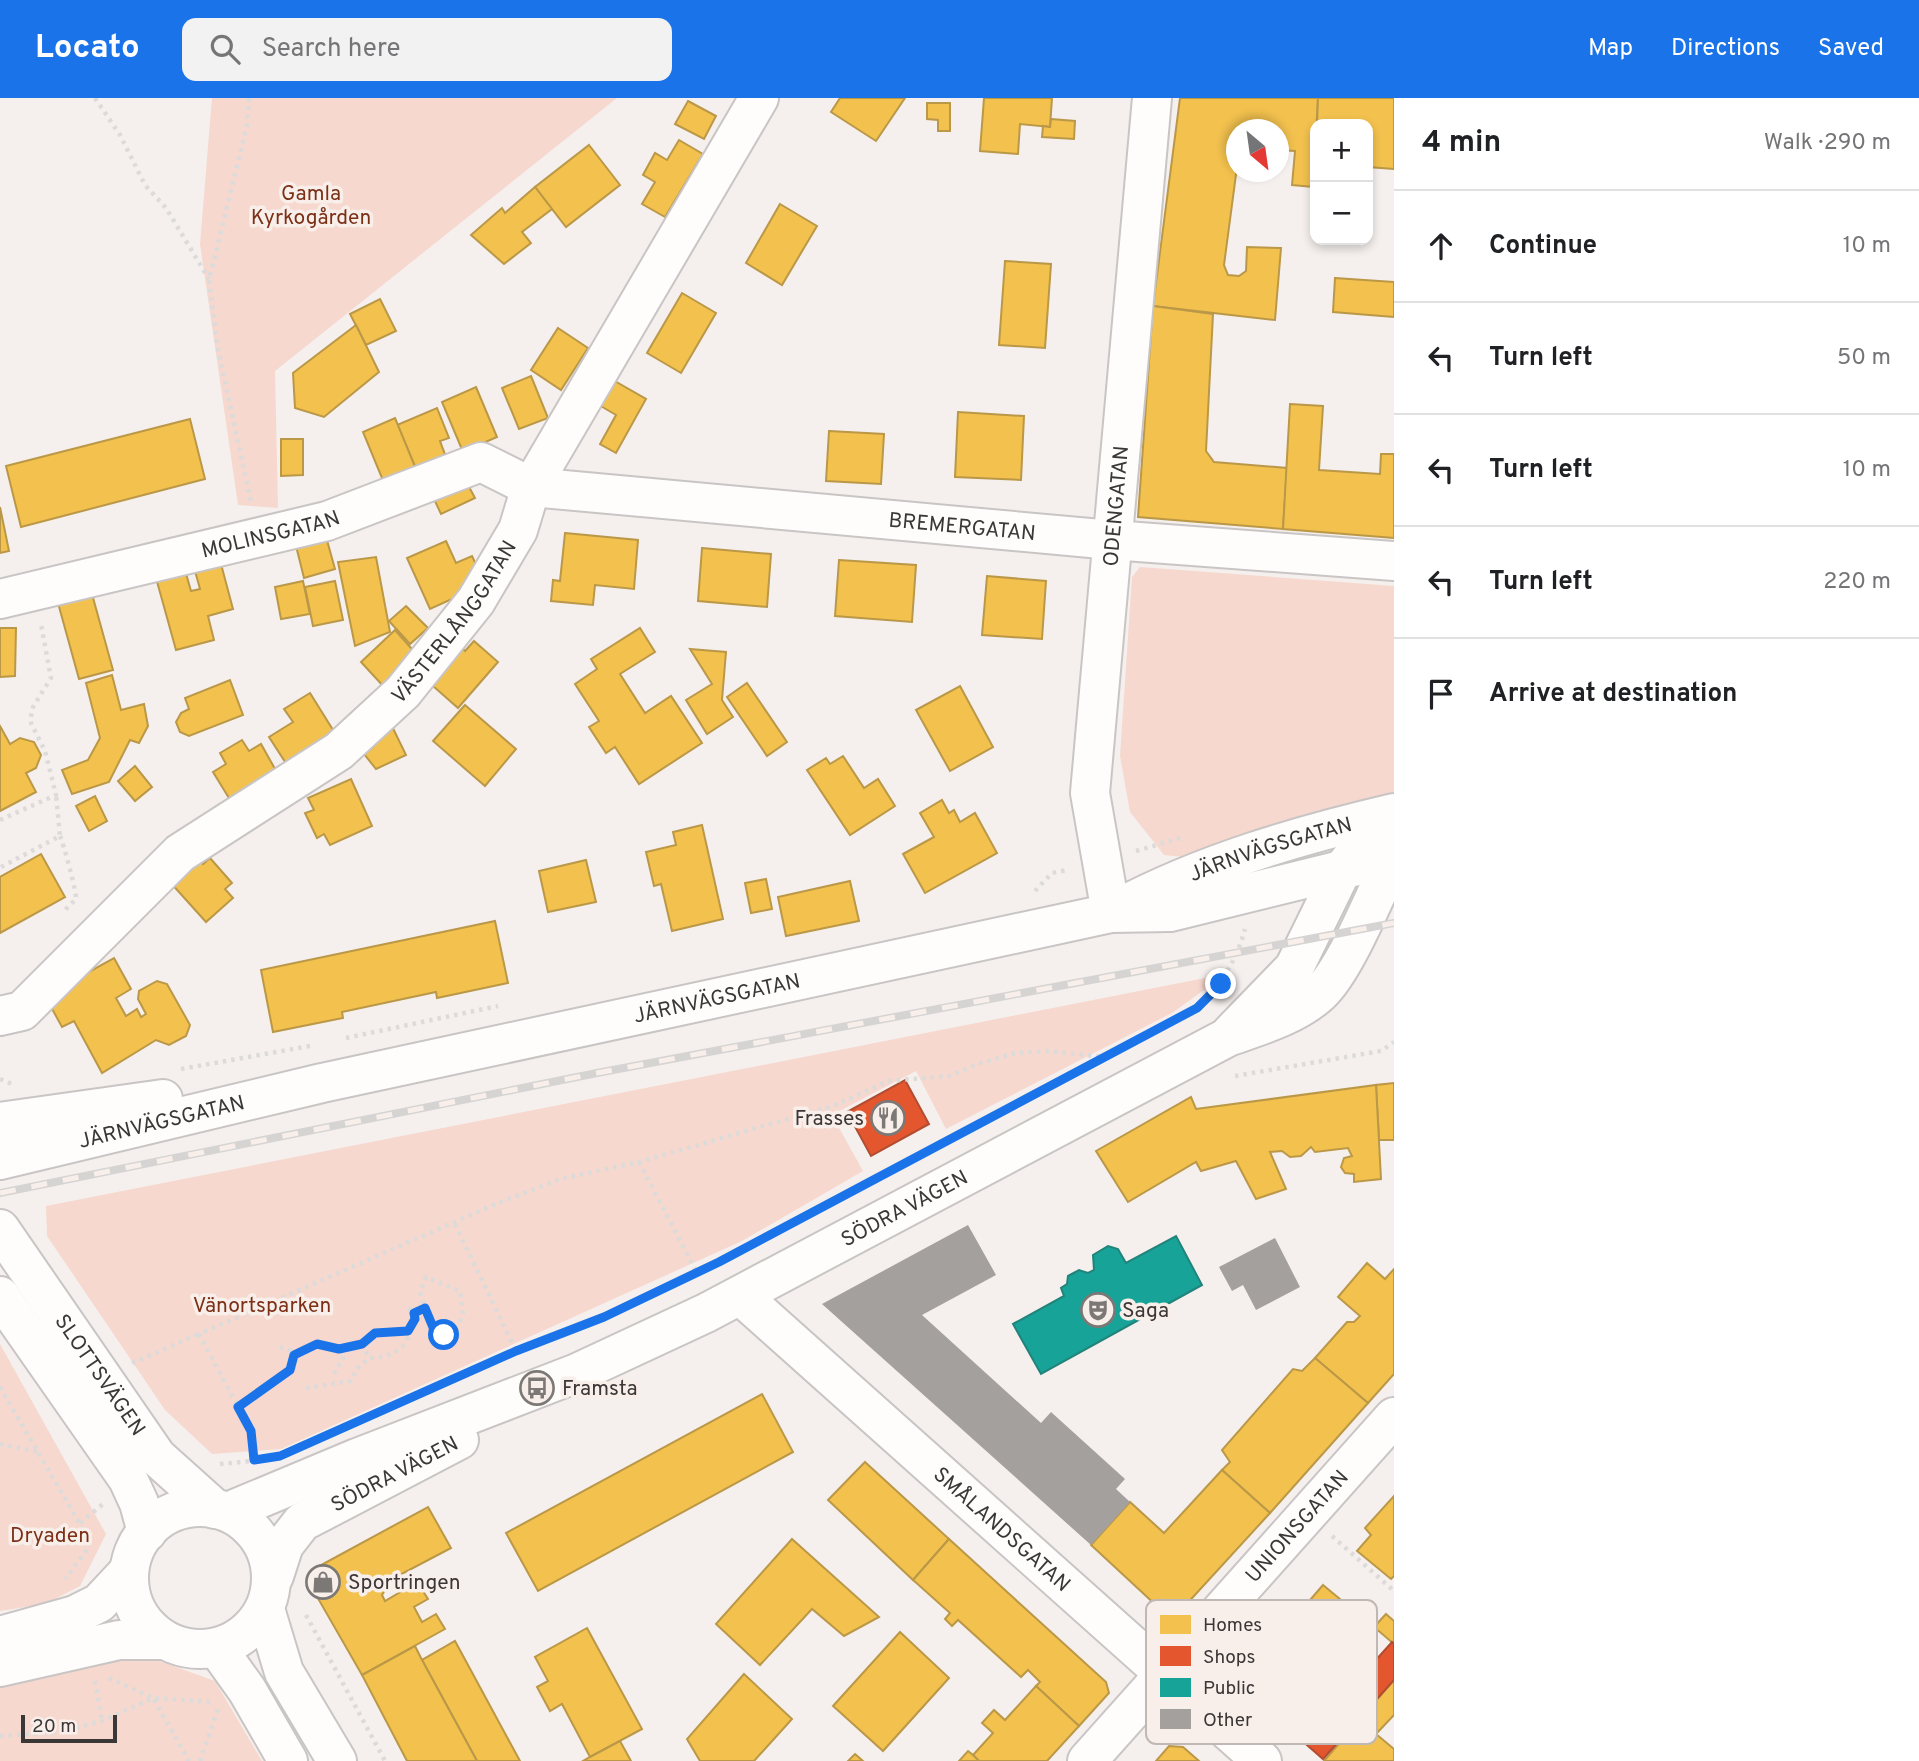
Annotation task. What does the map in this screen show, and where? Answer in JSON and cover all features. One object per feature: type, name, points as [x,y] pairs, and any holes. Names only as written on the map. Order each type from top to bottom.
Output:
[{"type":"street","name":"VÄSTERLÅNGGATAN","points":[[0,1017],[22,1011],[180,853],[339,751],[403,692],[476,601],[518,530],[531,487],[759,98]]},
{"type":"street","name":"ODENGATAN","points":[[1111,913],[1090,793],[1152,98]]},
{"type":"street","name":"MOLINSGATAN","points":[[17,595],[327,521],[481,462],[531,487]]},
{"type":"street","name":"BREMERGATAN","points":[[531,487],[1112,540],[1394,561]]},
{"type":"street","name":"JÄRNVÄGSGATAN","points":[[1111,913],[1161,886],[1234,860],[1394,813]]},
{"type":"street","name":"SÖDRA VÄGEN","points":[[1227,1037],[1294,968],[1342,870],[1362,846],[1394,826]]},
{"type":"street","name":"JÄRNVÄGSGATAN","points":[[0,1160],[322,1083],[1111,913],[1170,912],[1394,857]]},
{"type":"street","name":"SÖDRA VÄGEN","points":[[223,1510],[577,1373],[741,1296],[1227,1037],[1279,1018],[1320,993],[1341,961],[1387,871],[1394,866]]},
{"type":"street","name":"JÄRNVÄGSGATAN","points":[[0,1122],[253,1088],[322,1083]]},
{"type":"street","name":"SLOTTSVÄGEN","points":[[0,1229],[157,1457],[223,1510]]},
{"type":"street","points":[[0,1282],[16,1281],[51,1305]]},
{"type":"street","name":"SLOTTSVÄGEN","points":[[0,1296],[128,1479],[147,1532]]},
{"type":"street","name":"SMÅLANDSGATAN","points":[[741,1296],[1146,1655]]},
{"type":"street","name":"SÖDRA VÄGEN","points":[[280,1596],[285,1545],[302,1522],[429,1457],[577,1373]]},
{"type":"street","name":"UNIONSGATAN","points":[[1232,1600],[1394,1417]]},
{"type":"street","points":[[163,1640],[140,1617],[131,1595],[128,1572],[133,1554],[153,1525],[178,1510],[223,1510],[248,1525],[265,1548],[280,1596],[284,1672],[337,1761]]},
{"type":"street","points":[[0,1636],[75,1615],[99,1603],[128,1572]]},
{"type":"street","points":[[0,1667],[119,1640],[163,1640],[187,1649],[216,1648],[245,1634],[280,1596]]},
{"type":"street","points":[[216,1648],[247,1690],[288,1761]]},
{"type":"street","name":"UNIONSGATAN","points":[[1087,1761],[1146,1697]]},
{"type":"street","name":"SMÅLANDSGATAN","points":[[1243,1744],[1262,1761]]},
{"type":"path","points":[[95,98],[120,135],[145,185],[166,208],[209,280]]},
{"type":"path","points":[[248,98],[247,125],[209,280],[218,349],[258,538]]},
{"type":"path","points":[[17,595],[51,678],[33,707],[30,721],[46,751],[56,795],[60,836],[76,892],[76,899],[64,911]]},
{"type":"path","points":[[0,820],[56,795]]},
{"type":"path","points":[[1,867],[60,836]]},
{"type":"path","points":[[786,1227],[1197,1008],[1227,974],[1238,953],[1248,918]]},
{"type":"path","points":[[340,1040],[488,1007]]},
{"type":"path","points":[[1231,1077],[1381,1051],[1394,1042]]},
{"type":"path","points":[[167,1070],[313,1046]]},
{"type":"path","points":[[123,1367],[560,1180],[639,1162],[833,1106],[888,1080],[949,1076],[977,1063],[1015,1054],[1049,1051],[1105,1057]]},
{"type":"path","points":[[0,1079],[10,1084],[23,1083]]},
{"type":"path","points":[[639,1162],[696,1273]]},
{"type":"path","points":[[455,1224],[516,1351]]},
{"type":"path","points":[[429,1390],[516,1351],[604,1317],[730,1256]]},
{"type":"path","points":[[426,1277],[460,1291],[463,1314],[451,1332],[438,1335],[420,1292],[426,1277]]},
{"type":"path","points":[[460,1291],[466,1285]]},
{"type":"path","points":[[306,1388],[351,1381],[357,1369],[369,1358],[378,1359],[405,1346],[409,1338],[408,1331],[415,1319],[414,1313],[404,1304]]},
{"type":"path","points":[[414,1313],[425,1308]]},
{"type":"path","points":[[238,1407],[290,1370],[294,1355],[317,1344],[341,1348],[362,1344],[375,1333],[408,1331]]},
{"type":"path","points":[[199,1335],[251,1431],[254,1460]]},
{"type":"path","points":[[362,1344],[369,1358]]},
{"type":"path","points":[[280,1347],[288,1348],[294,1355]]},
{"type":"path","points":[[334,1374],[343,1359],[341,1348]]},
{"type":"path","points":[[0,1387],[80,1524],[89,1547],[63,1581]]},
{"type":"path","points":[[0,1444],[38,1453]]},
{"type":"path","points":[[211,1460],[222,1466],[262,1459]]},
{"type":"path","points":[[80,1524],[106,1502]]},
{"type":"path","points":[[1308,1514],[1394,1591]]},
{"type":"path","points":[[280,1596],[385,1761]]},
{"type":"path","points":[[94,1672],[102,1721]]},
{"type":"path","points":[[105,1677],[153,1698],[220,1703],[200,1761]]},
{"type":"path","points":[[0,1736],[61,1732],[102,1721],[153,1698]]},
{"type":"path","points":[[153,1698],[188,1761]]},
{"type":"green space","name":"Gamla Kyrkogården","points":[[212,98],[617,98],[275,371],[278,508],[238,505],[200,244]]},
{"type":"green space","points":[[1140,567],[1394,586],[1394,799],[1204,859],[1164,855],[1130,812],[1120,756],[1132,577]]},
{"type":"green space","name":"Vänortsparken","points":[[1215,976],[1204,990],[1172,1013],[946,1129],[916,1071],[832,1115],[863,1171],[742,1241],[281,1449],[212,1454],[165,1410],[47,1236],[46,1206]]},
{"type":"green space","name":"Dryaden","points":[[0,1344],[106,1534],[80,1586],[45,1604],[0,1611]]},
{"type":"green space","points":[[113,1653],[154,1659],[215,1681],[262,1761],[0,1761],[0,1685]]},
{"type":"building: Homes","points":[[840,98],[905,98],[876,141],[831,112]]},
{"type":"building: Homes","points":[[984,98],[1052,98],[1050,127],[1020,124],[1018,154],[980,151]]},
{"type":"building: Homes","points":[[1180,98],[1318,98],[1317,119],[1310,119],[1310,187],[1292,185],[1295,151],[1289,151],[1289,119],[1226,119],[1226,182],[1235,182],[1224,265],[1228,275],[1239,276],[1246,271],[1247,247],[1281,248],[1275,320],[1153,306]]},
{"type":"building: Homes","points":[[1318,98],[1394,98],[1394,169],[1373,167],[1373,119],[1317,119]]},
{"type":"building: Homes","points":[[688,101],[716,116],[704,139],[675,124]]},
{"type":"building: Homes","points":[[927,103],[950,103],[950,131],[938,131],[938,120],[927,119]]},
{"type":"building: Homes","points":[[1051,119],[1075,121],[1074,139],[1042,137],[1043,126],[1050,127]]},
{"type":"building: Homes","points":[[679,140],[703,154],[665,217],[642,204],[655,182],[643,175],[655,153],[667,160]]},
{"type":"building: Homes","points":[[589,145],[620,185],[566,227],[535,187]]},
{"type":"building: Homes","points":[[535,187],[552,209],[522,232],[531,243],[504,264],[471,235],[502,208],[505,213]]},
{"type":"building: Homes","points":[[780,204],[817,226],[782,285],[746,263]]},
{"type":"building: Homes","points":[[1005,261],[1051,264],[1045,348],[999,345]]},
{"type":"building: Homes","points":[[1335,278],[1394,282],[1394,317],[1333,312]]},
{"type":"building: Homes","points":[[682,293],[716,313],[681,373],[647,353]]},
{"type":"building: Homes","points":[[380,299],[396,331],[366,345],[350,314]]},
{"type":"building: Homes","points":[[1153,306],[1213,314],[1206,451],[1214,462],[1287,468],[1283,529],[1138,517]]},
{"type":"building: Homes","points":[[356,325],[379,372],[324,417],[295,408],[293,373]]},
{"type":"building: Homes","points":[[558,328],[588,348],[561,390],[531,370]]},
{"type":"building: Homes","points":[[531,376],[548,418],[519,429],[502,388]]},
{"type":"building: Homes","points":[[613,380],[646,399],[616,453],[600,444],[616,415],[599,405]]},
{"type":"building: Homes","points":[[476,387],[497,437],[463,452],[442,402]]},
{"type":"building: Homes","points":[[1290,404],[1323,406],[1319,470],[1380,474],[1381,454],[1394,454],[1394,538],[1283,529]]},
{"type":"building: Homes","points":[[437,408],[449,438],[440,441],[446,457],[416,469],[397,425]]},
{"type":"building: Homes","points":[[958,412],[1024,416],[1021,480],[955,477]]},
{"type":"building: Homes","points":[[395,418],[416,469],[384,483],[363,432]]},
{"type":"building: Homes","points":[[190,419],[205,479],[21,527],[6,466]]},
{"type":"building: Homes","points":[[829,431],[884,434],[881,484],[826,481]]},
{"type":"building: Homes","points":[[281,439],[303,439],[303,475],[281,476]]},
{"type":"building: Homes","points":[[467,483],[475,498],[441,514],[434,499]]},
{"type":"building: Homes","points":[[0,507],[9,551],[0,553]]},
{"type":"building: Homes","points":[[325,533],[335,569],[304,578],[295,542]]},
{"type":"building: Homes","points":[[565,533],[638,540],[634,589],[595,585],[593,605],[551,601],[553,580],[560,581]]},
{"type":"building: Homes","points":[[446,541],[456,563],[472,556],[481,575],[472,590],[430,609],[407,558]]},
{"type":"building: Homes","points":[[702,548],[771,554],[767,607],[698,601]]},
{"type":"building: Homes","points":[[376,557],[390,632],[355,646],[338,562]]},
{"type":"building: Homes","points":[[839,560],[916,565],[912,622],[835,616]]},
{"type":"building: Homes","points":[[221,564],[233,609],[208,616],[214,640],[176,650],[156,578],[185,570],[191,591],[200,589],[195,571]]},
{"type":"building: Homes","points":[[987,576],[1046,581],[1042,639],[982,635]]},
{"type":"building: Homes","points":[[303,581],[310,614],[281,619],[275,587]]},
{"type":"building: Homes","points":[[335,581],[343,620],[313,626],[305,587]]},
{"type":"building: Homes","points":[[92,594],[113,670],[79,679],[58,603]]},
{"type":"building: Homes","points":[[406,606],[428,628],[410,644],[389,621]]},
{"type":"building: Homes","points":[[0,628],[16,628],[15,676],[0,677]]},
{"type":"building: Homes","points":[[640,628],[655,652],[620,674],[645,713],[671,696],[702,743],[639,784],[615,747],[606,753],[589,727],[599,721],[575,684],[597,669],[591,659]]},
{"type":"building: Homes","points":[[395,630],[419,657],[385,688],[361,662]]},
{"type":"building: Homes","points":[[474,641],[498,662],[458,708],[425,679],[456,643],[465,651]]},
{"type":"building: Homes","points":[[690,649],[726,652],[722,700],[733,717],[707,734],[686,700],[712,684]]},
{"type":"building: Homes","points":[[112,675],[121,710],[144,704],[148,726],[139,743],[130,740],[109,782],[72,794],[62,770],[88,760],[100,738],[86,683]]},
{"type":"building: Homes","points":[[230,680],[243,715],[189,736],[180,732],[176,722],[181,713],[189,709],[185,698]]},
{"type":"building: Homes","points":[[747,683],[787,742],[767,756],[727,697]]},
{"type":"building: Homes","points":[[960,686],[993,747],[950,771],[916,710]]},
{"type":"building: Homes","points":[[310,693],[338,738],[289,768],[269,737],[293,722],[284,709]]},
{"type":"building: Homes","points":[[465,705],[516,749],[485,786],[433,741]]},
{"type":"building: Homes","points":[[389,720],[406,755],[376,769],[364,754],[373,747],[370,739]]},
{"type":"building: Homes","points":[[0,726],[10,744],[20,738],[34,742],[41,755],[36,768],[26,773],[36,792],[0,811]]},
{"type":"building: Homes","points":[[242,740],[249,751],[261,744],[279,776],[232,803],[213,772],[226,764],[220,753]]},
{"type":"building: Homes","points":[[843,756],[864,788],[878,779],[895,806],[850,835],[807,770],[826,758],[830,764]]},
{"type":"building: Homes","points":[[135,766],[152,787],[135,801],[118,781]]},
{"type":"building: Homes","points":[[351,779],[372,826],[330,845],[324,834],[317,838],[305,813],[314,810],[308,798]]},
{"type":"building: Homes","points":[[95,796],[107,821],[89,831],[76,806]]},
{"type":"building: Homes","points":[[942,800],[949,813],[954,810],[960,822],[975,813],[997,853],[925,893],[903,854],[934,837],[920,813]]},
{"type":"building: Homes","points":[[702,825],[723,919],[672,931],[661,884],[654,886],[646,852],[676,845],[673,832]]},
{"type":"building: Homes","points":[[41,854],[65,897],[0,933],[0,877]]},
{"type":"building: Homes","points":[[196,856],[203,864],[210,858],[232,883],[225,889],[233,898],[206,922],[169,881]]},
{"type":"building: Homes","points":[[586,860],[596,902],[548,912],[539,871]]},
{"type":"building: Homes","points":[[766,879],[772,909],[751,913],[745,883]]},
{"type":"building: Homes","points":[[850,881],[859,921],[786,936],[778,897]]},
{"type":"building: Homes","points":[[495,921],[508,983],[437,998],[436,992],[342,1012],[343,1018],[273,1032],[261,970]]},
{"type":"building: Homes","points":[[114,958],[131,989],[116,998],[126,1016],[137,1009],[141,1017],[146,1014],[138,999],[139,991],[157,981],[167,984],[190,1025],[186,1036],[169,1045],[156,1040],[102,1073],[74,1021],[62,1027],[45,996]]},
{"type":"building: Homes","points":[[1394,1083],[1394,1140],[1379,1140],[1376,1085]]},
{"type":"building: Homes","points":[[1376,1085],[1381,1179],[1354,1182],[1354,1174],[1345,1173],[1341,1167],[1344,1158],[1352,1156],[1348,1148],[1315,1152],[1311,1147],[1301,1156],[1290,1157],[1282,1151],[1270,1152],[1286,1189],[1256,1199],[1236,1161],[1201,1171],[1196,1162],[1128,1202],[1096,1151],[1191,1097],[1196,1109]]},
{"type":"building: Homes","points":[[1367,1263],[1385,1279],[1394,1269],[1394,1374],[1368,1403],[1315,1358],[1347,1322],[1354,1322],[1360,1316],[1338,1297]]},
{"type":"building: Homes","points":[[1315,1358],[1368,1403],[1270,1513],[1222,1470],[1230,1462],[1222,1450],[1293,1369],[1302,1371]]},
{"type":"building: Homes","points":[[762,1394],[793,1452],[538,1591],[506,1533]]},
{"type":"building: Homes","points":[[865,1462],[949,1539],[913,1580],[828,1500]]},
{"type":"building: Homes","points":[[1222,1470],[1270,1513],[1190,1600],[1150,1600],[1091,1545],[1130,1502],[1164,1533]]},
{"type":"building: Homes","points":[[1394,1496],[1394,1576],[1391,1579],[1357,1551],[1371,1535],[1365,1528]]},
{"type":"building: Homes","points":[[428,1507],[451,1548],[392,1579],[382,1595],[385,1601],[417,1582],[428,1599],[414,1607],[422,1622],[436,1614],[445,1629],[362,1675],[308,1581],[312,1570]]},
{"type":"building: Homes","points":[[792,1539],[879,1617],[844,1636],[812,1609],[760,1665],[716,1624]]},
{"type":"building: Homes","points":[[949,1539],[1106,1682],[1109,1693],[1079,1726],[1036,1686],[1040,1682],[1028,1670],[1021,1677],[958,1620],[952,1626],[945,1619],[950,1613],[913,1580]]},
{"type":"building: Homes","points":[[1323,1585],[1340,1599],[1339,1600],[1310,1600]]},
{"type":"building: Homes","points":[[1386,1614],[1394,1621],[1394,1644],[1377,1630],[1377,1624]]},
{"type":"building: Homes","points":[[587,1628],[642,1729],[590,1757],[562,1704],[550,1711],[537,1687],[548,1681],[535,1657]]},
{"type":"building: Homes","points":[[900,1632],[949,1678],[883,1751],[833,1706]]},
{"type":"building: Homes","points":[[455,1641],[520,1761],[477,1761],[422,1660]]},
{"type":"building: Homes","points":[[415,1646],[477,1761],[407,1761],[362,1675]]},
{"type":"building: Homes","points":[[744,1674],[792,1719],[754,1761],[700,1761],[687,1739]]},
{"type":"building: Homes","points":[[1394,1680],[1394,1715],[1377,1733],[1377,1700]]},
{"type":"building: Homes","points":[[1036,1686],[1079,1726],[1047,1761],[979,1761],[973,1755],[993,1733],[982,1723],[994,1710],[1005,1720]]},
{"type":"building: Homes","points":[[1377,1735],[1394,1749],[1394,1761],[1324,1761],[1339,1744],[1377,1744]]},
{"type":"building: Homes","points":[[620,1741],[631,1761],[583,1761],[590,1757]]},
{"type":"building: Homes","points":[[1169,1746],[1183,1747],[1199,1761],[1156,1761]]},
{"type":"building: Homes","points":[[968,1751],[973,1755],[979,1761],[959,1761]]},
{"type":"building: Homes","points":[[855,1754],[863,1761],[848,1761]]},
{"type":"building: Shops","name":"Frasses","points":[[905,1080],[929,1124],[871,1156],[847,1112]]},
{"type":"building: Shops","points":[[1392,1642],[1394,1644],[1394,1680],[1377,1699],[1377,1659]]},
{"type":"building: Shops","points":[[1306,1744],[1336,1744],[1323,1759]]},
{"type":"building: Public","name":"Saga","points":[[1176,1236],[1202,1285],[1041,1374],[1013,1324],[1064,1296],[1061,1288],[1067,1284],[1068,1276],[1079,1270],[1088,1273],[1094,1270],[1093,1255],[1108,1246],[1118,1249],[1126,1263]]},
{"type":"building: Other","points":[[968,1225],[996,1275],[922,1315],[1041,1423],[1051,1412],[1125,1479],[1116,1489],[1130,1502],[1091,1545],[822,1304]]},
{"type":"building: Other","points":[[1275,1238],[1300,1287],[1256,1310],[1243,1285],[1232,1291],[1219,1267]]},
{"type":"railway","points":[[0,1193],[597,1073],[1394,923]]},
{"type":"place","name":"Frasses","points":[[888,1118]]},
{"type":"place","name":"Saga","points":[[1098,1310]]},
{"type":"place","name":"Framsta","points":[[537,1388]]},
{"type":"place","name":"Sportringen","points":[[323,1582]]},
{"type":"route","points":[[444,1335],[435,1332],[425,1308],[414,1313],[415,1319],[408,1331],[375,1333],[362,1344],[339,1349],[317,1344],[294,1355],[293,1367],[290,1370],[238,1407],[251,1431],[254,1460],[280,1456],[516,1351],[604,1317],[719,1262],[1197,1008],[1221,984]]}]
